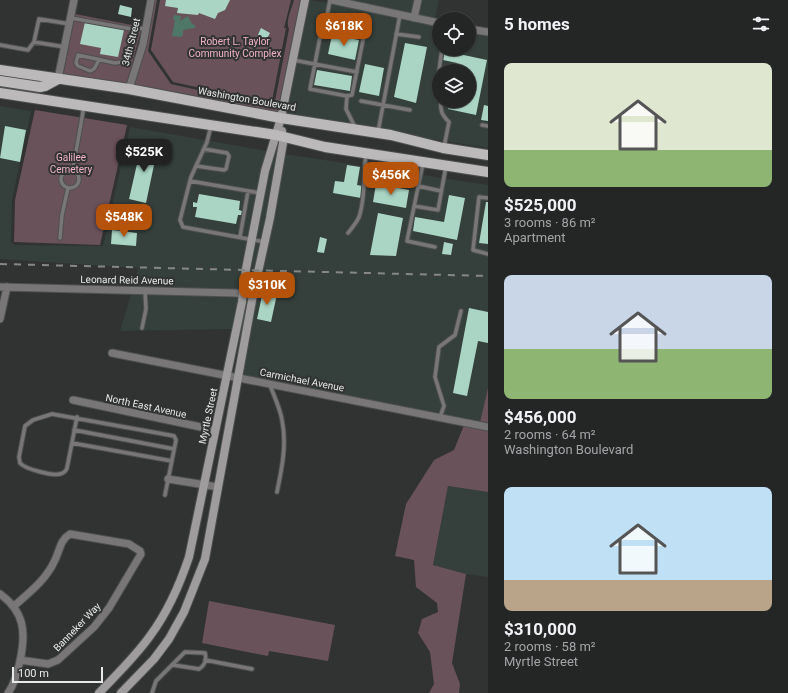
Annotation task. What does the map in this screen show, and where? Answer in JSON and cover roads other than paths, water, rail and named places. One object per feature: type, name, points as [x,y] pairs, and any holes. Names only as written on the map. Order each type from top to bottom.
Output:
[{"type":"main road","name":"Washington Boulevard","points":[[0,70],[129,89],[281,118],[411,139],[443,148],[488,155]]},
{"type":"main road","points":[[0,81],[40,87],[46,86],[58,79]]},
{"type":"main road","points":[[0,93],[212,125],[279,136],[325,147],[488,172]]},
{"type":"street","points":[[58,79],[74,0]]},
{"type":"street","name":"34th Street","points":[[129,89],[146,28],[151,0]]},
{"type":"street","name":"Myrtle Street","points":[[99,693],[132,659],[151,635],[166,610],[189,556],[227,376],[265,171],[279,136],[281,118],[305,0]]},
{"type":"street","points":[[331,0],[432,22]]},
{"type":"street","points":[[414,18],[418,0]]},
{"type":"street","points":[[476,30],[488,32]]},
{"type":"street","name":"Myrtle Street","points":[[121,693],[154,659],[168,639],[184,612],[205,559],[253,295],[265,242],[283,143],[279,136]]},
{"type":"street","points":[[0,319],[3,287]]},
{"type":"street","name":"Leonard Reid Avenue","points":[[3,287],[253,295]]},
{"type":"street","name":"Carmichael Avenue","points":[[112,353],[488,427]]},
{"type":"street","name":"North East Avenue","points":[[73,400],[215,430]]},
{"type":"street","points":[[168,478],[218,487]]},
{"type":"street","name":"Banneker Way","points":[[14,606],[35,588],[46,576],[55,562],[63,539],[70,534],[129,544],[141,554],[122,589],[109,608],[94,627],[58,660],[48,664],[20,660]]},
{"type":"street","points":[[0,594],[14,606],[20,618],[23,631],[20,660],[16,676],[8,693]]},
{"type":"lane","points":[[326,21],[365,30],[352,95],[347,96],[310,89],[323,22],[326,21],[331,0]]},
{"type":"lane","points":[[378,133],[400,15]]},
{"type":"lane","points":[[0,45],[28,50],[34,42],[39,19],[70,21],[132,29],[146,28]]},
{"type":"lane","points":[[90,71],[78,66],[76,58],[78,56],[116,63],[121,62],[128,54],[132,29]]},
{"type":"lane","points":[[396,34],[419,37]]},
{"type":"lane","points":[[34,42],[65,47]]},
{"type":"lane","points":[[87,83],[90,71],[94,69],[99,60]]},
{"type":"lane","points":[[293,60],[357,72]]},
{"type":"lane","points":[[347,96],[346,102],[348,116],[356,129]]},
{"type":"lane","points":[[361,101],[410,110]]},
{"type":"lane","points":[[73,169],[84,105]]},
{"type":"lane","points":[[440,108],[442,116],[449,122],[443,148]]},
{"type":"lane","points":[[212,125],[204,149],[190,181],[180,224],[183,227],[265,242]]},
{"type":"lane","points":[[482,125],[488,126]]},
{"type":"lane","points":[[196,166],[226,169],[229,156],[227,153],[204,149]]},
{"type":"lane","points":[[348,233],[358,218],[365,183],[364,169],[366,153]]},
{"type":"lane","points":[[423,162],[407,241],[435,247]]},
{"type":"lane","points":[[414,206],[438,210],[446,165]]},
{"type":"lane","points":[[68,188],[62,184],[62,177],[69,170],[73,169]]},
{"type":"lane","points":[[68,188],[74,186],[78,181],[78,174],[73,169]]},
{"type":"lane","points":[[190,181],[261,193]]},
{"type":"lane","points":[[418,186],[441,191]]},
{"type":"lane","points":[[60,238],[62,215],[68,188]]},
{"type":"lane","points":[[240,237],[248,191]]},
{"type":"lane","points":[[488,198],[479,197],[473,250],[488,254]]},
{"type":"lane","points":[[142,328],[146,309],[145,291]]},
{"type":"lane","points":[[440,417],[444,406],[435,377],[439,347],[455,335],[461,311]]},
{"type":"lane","points":[[269,384],[282,419],[285,438],[283,463],[277,492]]},
{"type":"lane","points":[[77,417],[67,468],[60,474],[25,468],[18,461],[24,429],[29,421],[52,414],[77,417],[174,436],[176,440],[165,495]]},
{"type":"lane","points":[[74,430],[174,449]]},
{"type":"lane","points":[[72,443],[172,461]]},
{"type":"lane","points":[[152,693],[156,681],[173,664],[188,651],[205,653],[205,660],[199,670],[173,664]]},
{"type":"lane","points":[[205,660],[252,669]]},
{"type":"railway","points":[[0,264],[488,276]]},
{"type":"park label","name":"Robert L. Taylor Community Complex","points":[[235,46]]},
{"type":"park label","name":"Galilee Cemetery","points":[[71,162]]}]
